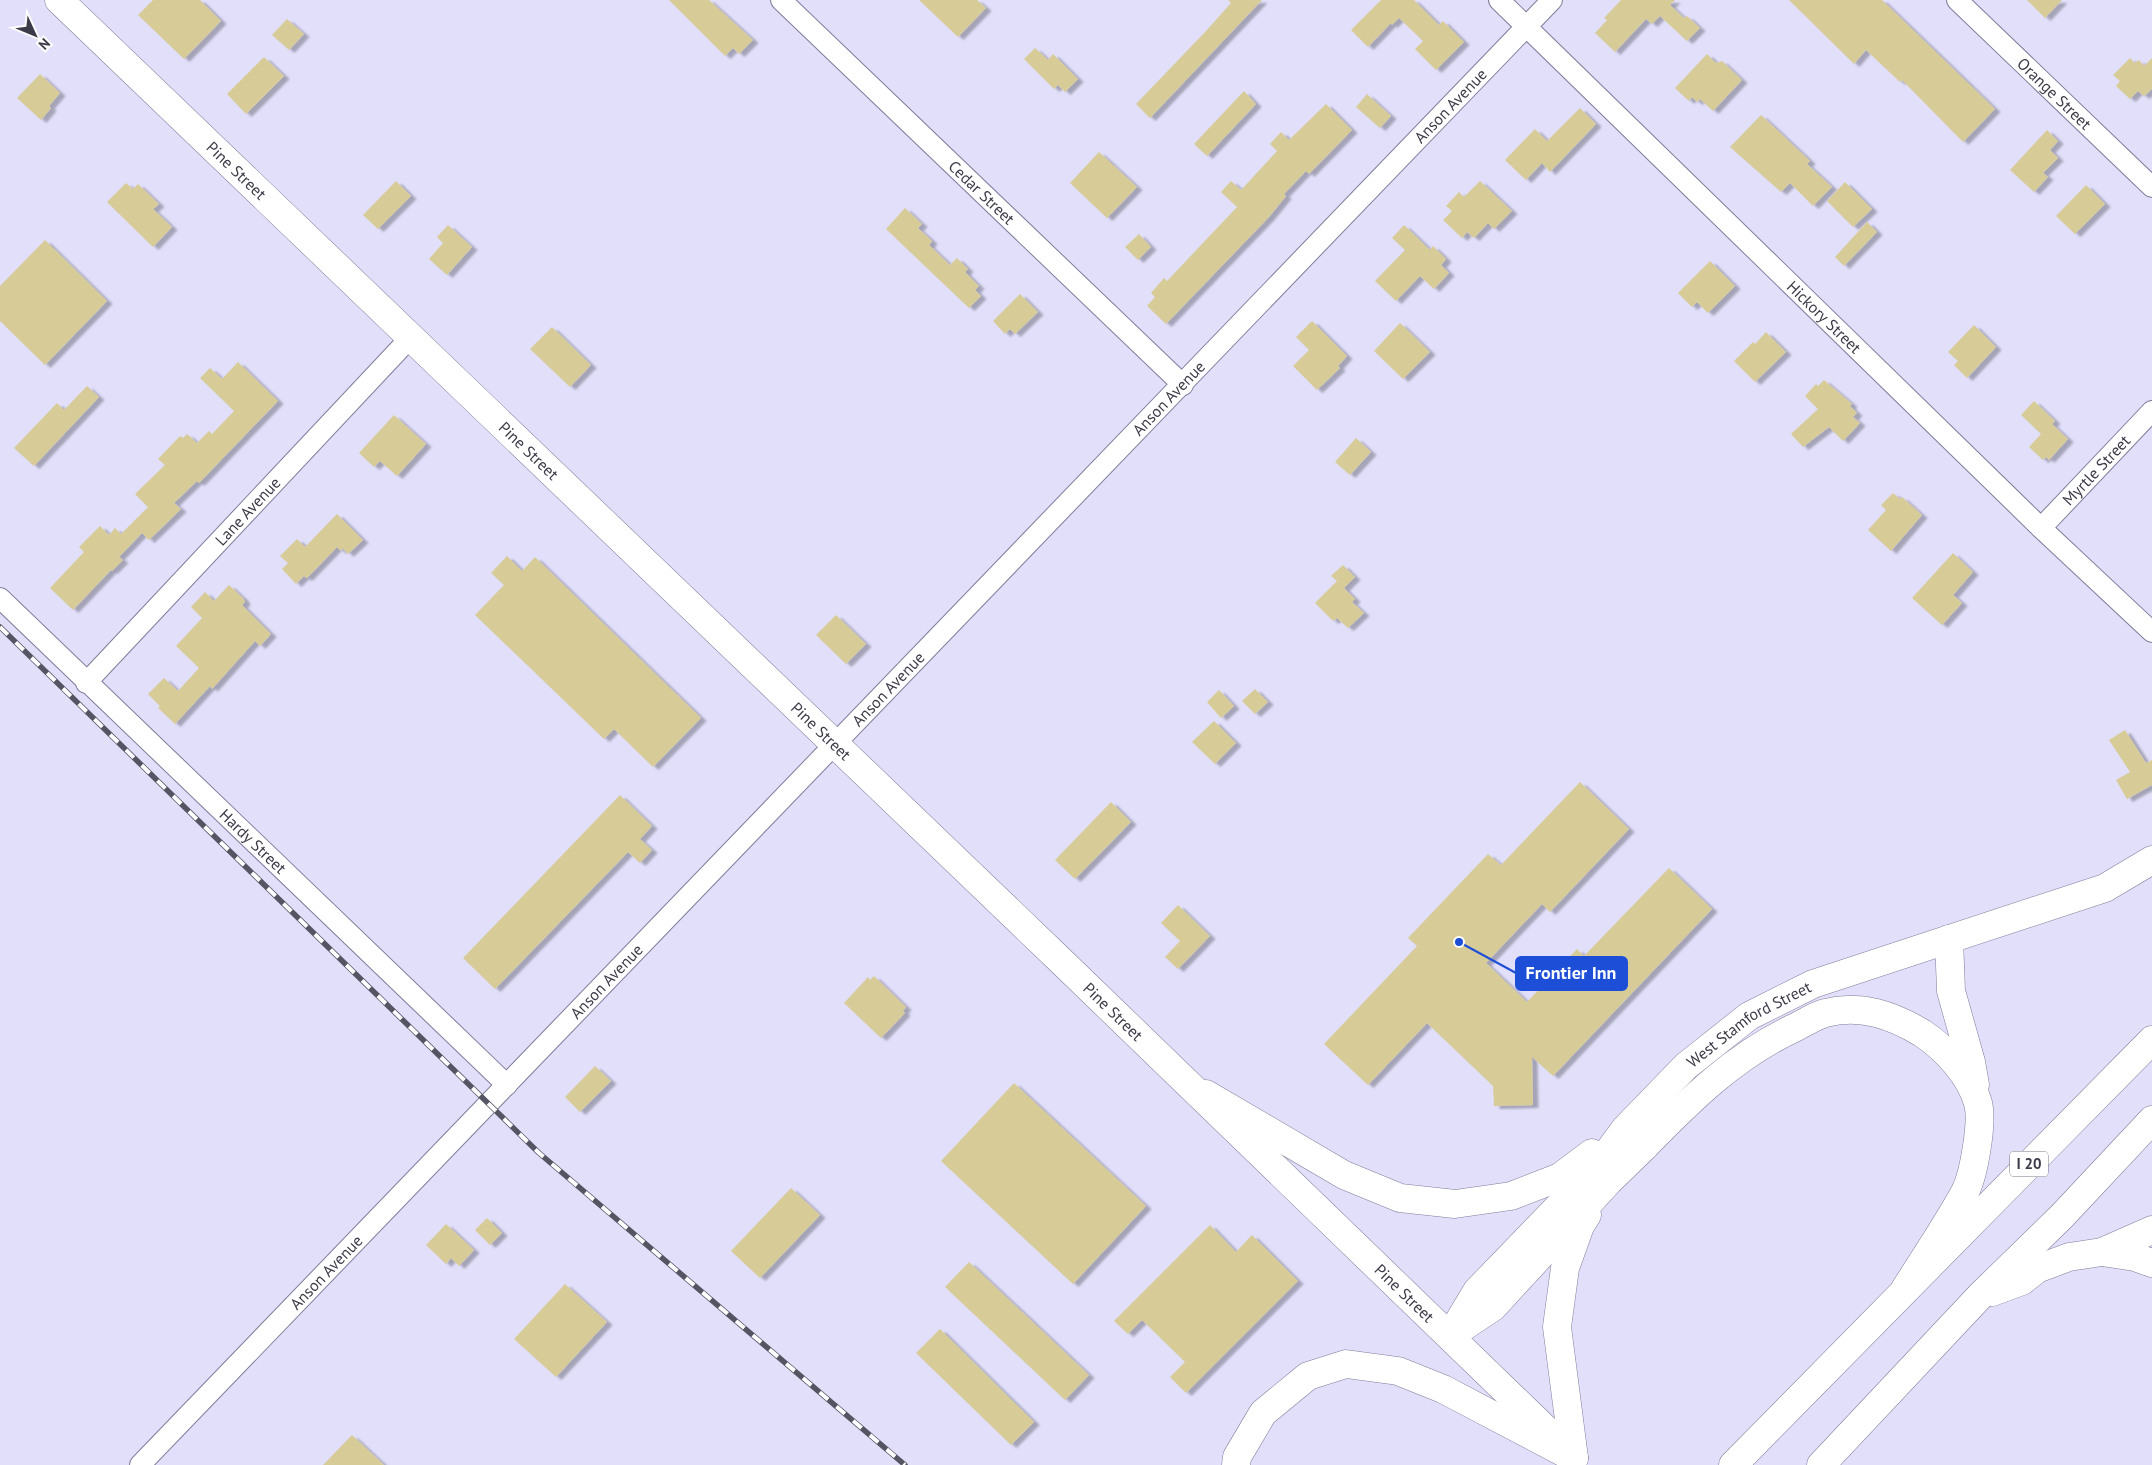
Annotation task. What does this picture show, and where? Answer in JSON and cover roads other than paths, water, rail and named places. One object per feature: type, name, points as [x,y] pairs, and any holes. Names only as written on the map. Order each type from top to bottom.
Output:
[{"type":"main road","name":"Pine Street","points":[[59,0],[1578,1461]]},
{"type":"main road","name":"West Stamford Street","points":[[1450,1336],[1477,1291],[1597,1167],[1634,1138],[1686,1066],[1749,1016],[1813,984],[2104,888],[2152,860]]},
{"type":"main road","points":[[1905,1289],[1965,1192],[1971,1176],[1977,1145],[1978,1104],[1971,1062],[1951,991],[1949,939]]},
{"type":"main road","points":[[1188,1084],[1344,1175],[1400,1198],[1455,1204],[1511,1196],[1560,1177],[1634,1138],[1688,1102],[1750,1051],[1824,1014],[1859,1009],[1899,1019],[1936,1042],[1961,1069],[1978,1104]]},
{"type":"main road","name":"I 20","points":[[1733,1465],[2152,1040]]},
{"type":"main road","points":[[1821,1465],[1980,1296],[2062,1216],[2152,1120]]},
{"type":"main road","points":[[1578,1461],[1557,1327],[1565,1268],[1580,1226],[1610,1181],[1634,1138]]},
{"type":"main road","points":[[1450,1336],[1493,1308],[1610,1181]]},
{"type":"main road","points":[[1980,1296],[2022,1281],[2037,1269],[2069,1257],[2102,1252],[2152,1230]]},
{"type":"main road","points":[[2102,1252],[2135,1257],[2152,1264]]},
{"type":"main road","points":[[1236,1465],[1237,1457],[1263,1413],[1308,1376],[1346,1364],[1398,1371],[1443,1389],[1578,1461]]},
{"type":"street","name":"Cedar Street","points":[[781,0],[1182,385]]},
{"type":"street","name":"Hickory Street","points":[[1499,0],[2041,528],[2152,632]]},
{"type":"street","name":"Anson Avenue","points":[[140,1465],[419,1173],[508,1086],[1552,0]]},
{"type":"street","name":"Orange Street","points":[[1957,0],[2152,187]]},
{"type":"street","name":"Lane Avenue","points":[[86,683],[410,338]]},
{"type":"street","name":"Myrtle Street","points":[[2041,528],[2152,412]]},
{"type":"street","name":"Hardy Street","points":[[0,598],[86,683],[508,1086]]},
{"type":"railway","points":[[0,627],[539,1153],[905,1465]]},
{"type":"place","name":"Frontier Inn","points":[[1459,942]]}]
